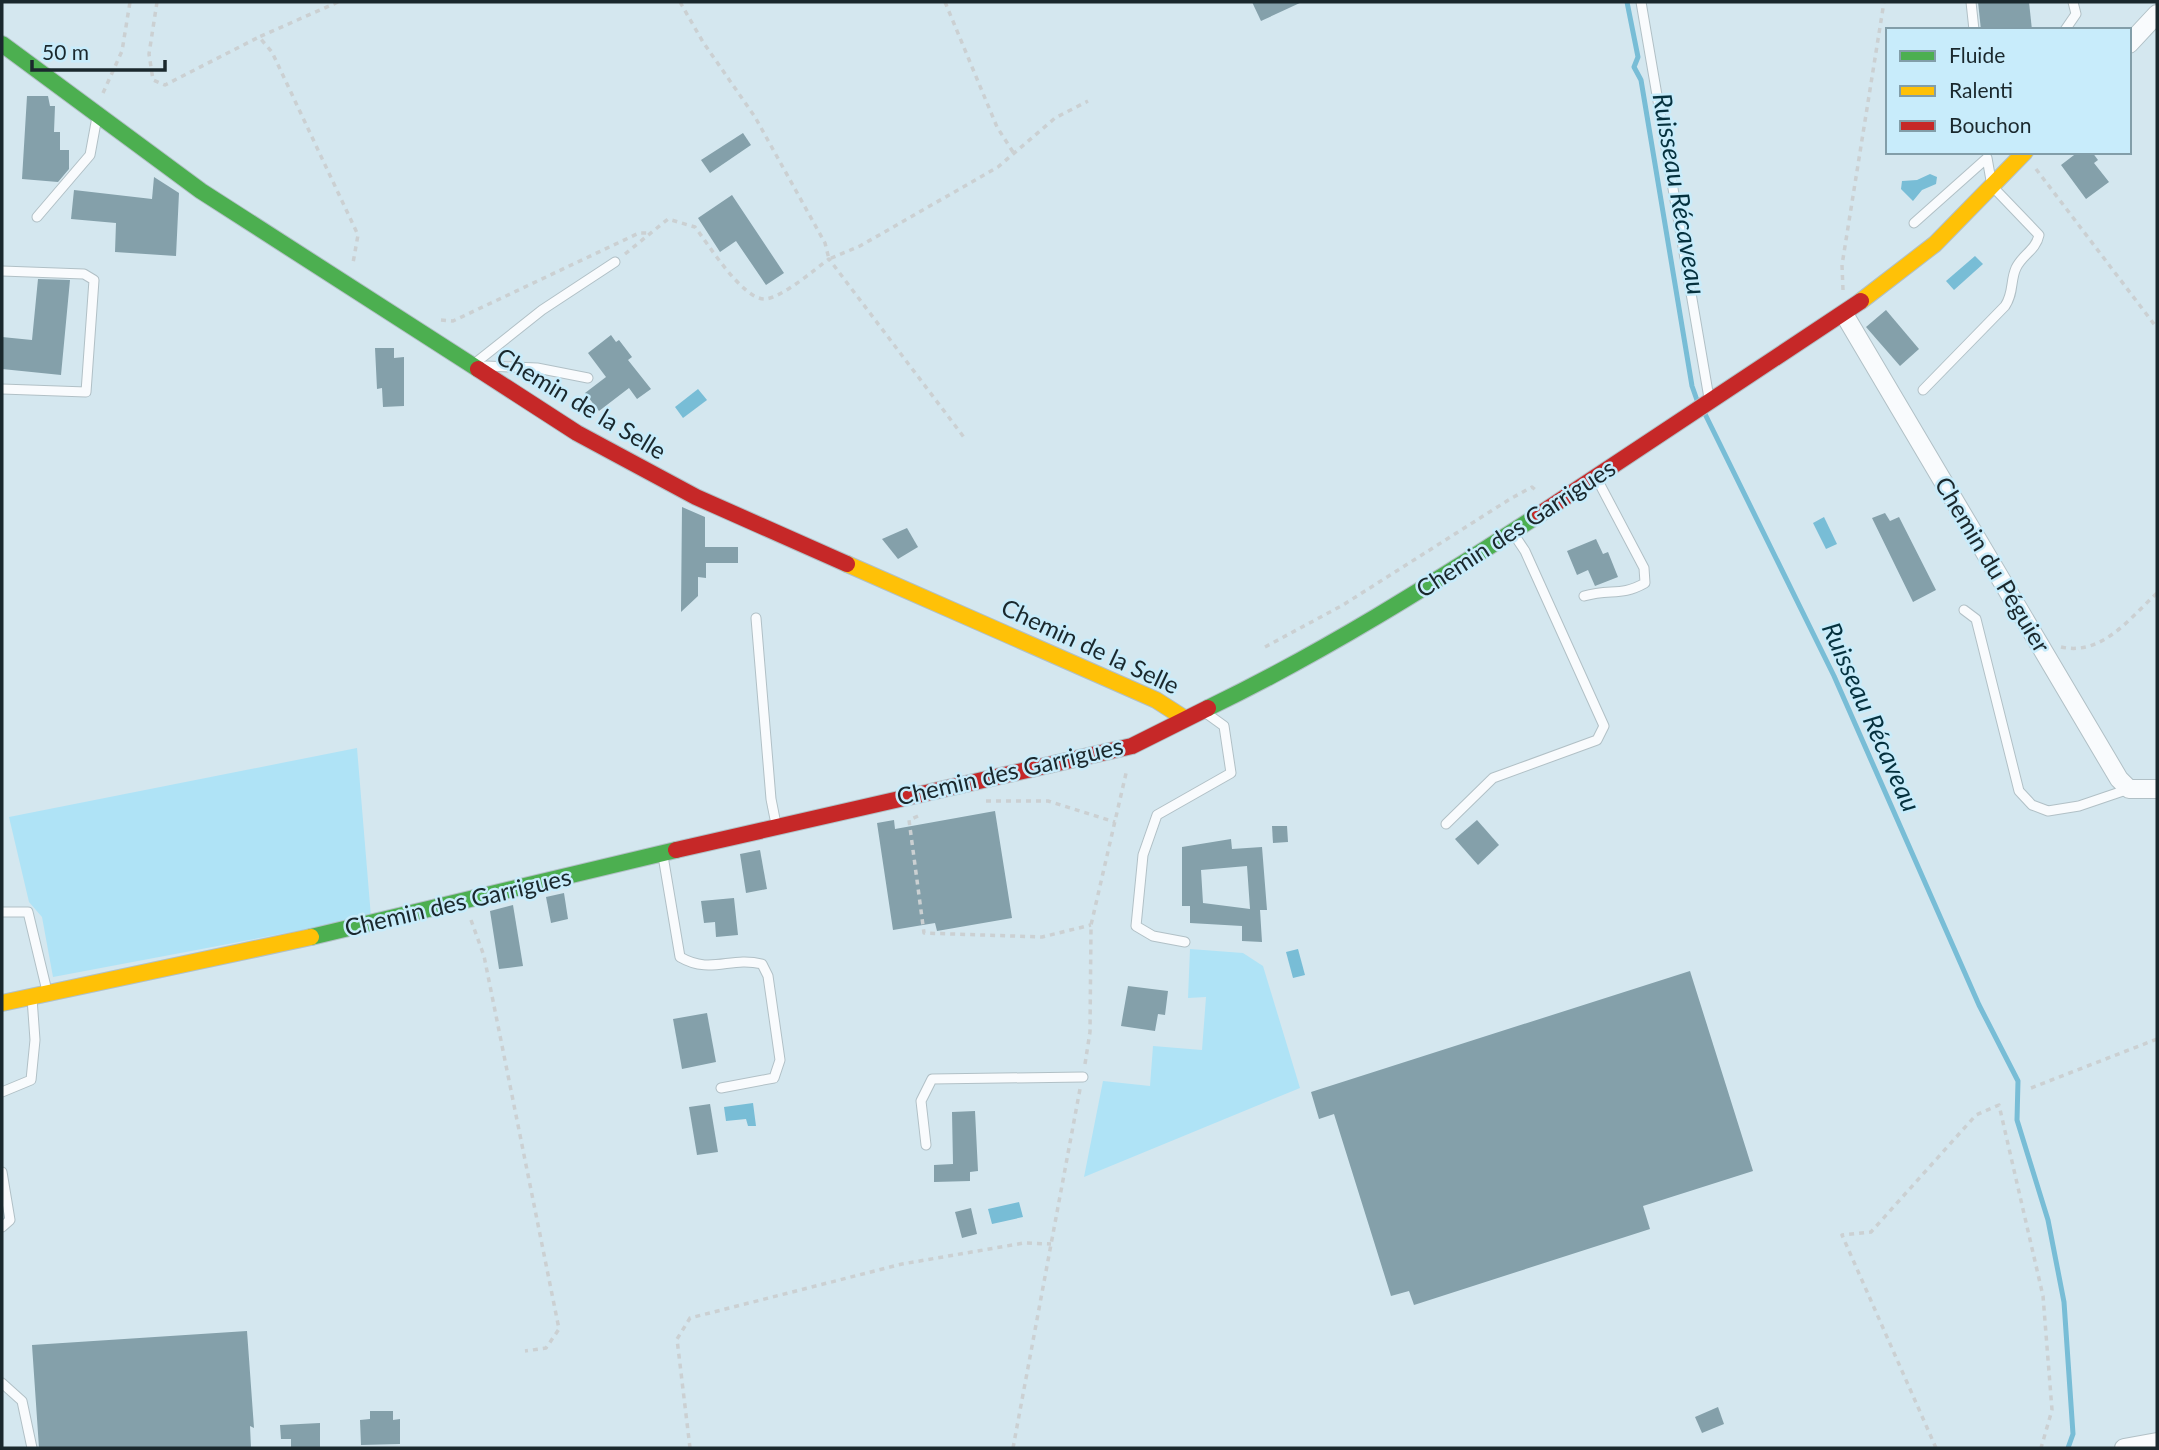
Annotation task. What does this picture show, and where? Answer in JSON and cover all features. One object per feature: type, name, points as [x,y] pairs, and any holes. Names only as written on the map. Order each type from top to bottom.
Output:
[{"type":"street","points":[[2131,42],[2157,14]]},
{"type":"street","name":"Chemin de la Selle","points":[[2,44],[201,191],[577,433],[696,496],[1156,699],[1184,718]]},
{"type":"street","name":"Chemin des Garrigues","points":[[2,1003],[465,903],[776,825],[1132,746],[1202,709],[1262,682],[1411,598],[1848,312],[1935,243],[2024,154]]},
{"type":"street","name":"Chemin du Péguier","points":[[1848,312],[2119,779],[2129,789]]},
{"type":"street","points":[[2129,789],[2157,789]]},
{"type":"street","points":[[2124,1448],[2157,1441]]},
{"type":"lane","points":[[1641,2],[1709,403]]},
{"type":"lane","points":[[1971,2],[1974,28]]},
{"type":"lane","points":[[2066,28],[2076,13],[2073,2]]},
{"type":"lane","points":[[37,217],[90,155],[94,112]]},
{"type":"lane","points":[[1923,390],[2005,306],[2013,295],[2016,267],[2037,245],[2039,235],[1992,186],[1987,155]]},
{"type":"lane","points":[[1914,223],[1987,155]]},
{"type":"lane","points":[[473,365],[541,310],[615,262]]},
{"type":"lane","points":[[2,271],[84,274],[94,280],[86,392],[2,389]]},
{"type":"lane","points":[[473,365],[537,368],[588,378]]},
{"type":"lane","points":[[1584,596],[1599,591],[1627,593],[1646,583],[1643,568],[1597,477]]},
{"type":"lane","points":[[1446,824],[1493,778],[1597,740],[1604,726],[1525,551],[1512,532]]},
{"type":"lane","points":[[1964,610],[1976,619],[2011,766],[2019,791],[2025,798],[2032,805],[2048,811],[2079,806],[2129,789]]},
{"type":"lane","points":[[756,618],[771,799],[776,825]]},
{"type":"lane","points":[[1185,942],[1153,936],[1136,926],[1143,855],[1157,815],[1231,773],[1224,726],[1202,709]]},
{"type":"lane","points":[[663,855],[680,957],[696,967],[751,962],[762,964],[768,976],[780,1060],[774,1078],[721,1088]]},
{"type":"lane","points":[[2,912],[28,912],[39,995],[31,1080],[2,1092]]},
{"type":"lane","points":[[926,1145],[921,1101],[932,1079],[1083,1077]]},
{"type":"lane","points":[[2,1172],[9,1220],[2,1227]]},
{"type":"lane","points":[[2,1383],[23,1401],[32,1448]]},
{"type":"path","points":[[94,112],[122,51],[130,2]]},
{"type":"path","points":[[158,2],[149,54],[153,80],[165,85],[259,37],[338,2]]},
{"type":"path","points":[[680,2],[702,42],[755,117],[825,243],[830,259],[966,440]]},
{"type":"path","points":[[945,2],[997,127],[1013,152]]},
{"type":"path","points":[[1848,312],[1843,292],[1842,265],[1884,2]]},
{"type":"path","points":[[259,37],[272,52],[358,235],[353,264]]},
{"type":"path","points":[[615,262],[668,219],[695,227],[750,296],[766,299],[830,259],[860,246],[998,167],[1055,118],[1088,101]]},
{"type":"path","points":[[2026,154],[2157,328]]},
{"type":"path","points":[[433,319],[453,321],[639,233],[649,233]]},
{"type":"path","points":[[1265,647],[1343,605],[1532,487],[1552,506]]},
{"type":"path","points":[[2052,639],[2059,647],[2078,650],[2091,647],[2105,640],[2157,593]]},
{"type":"path","points":[[1013,1448],[1090,1031],[1091,925],[1132,746]]},
{"type":"path","points":[[985,801],[1048,801],[1115,822]]},
{"type":"path","points":[[926,812],[909,820],[924,933],[1042,937],[1091,925]]},
{"type":"path","points":[[465,903],[484,956],[559,1329],[547,1348],[525,1351]]},
{"type":"path","points":[[2031,1088],[2157,1039]]},
{"type":"path","points":[[1937,1448],[1842,1235],[1871,1232],[1976,1115],[1999,1105],[2043,1296],[2052,1410],[2041,1448]]},
{"type":"path","points":[[690,1448],[677,1339],[690,1318],[902,1264],[1024,1243],[1051,1244]]},
{"type":"shaded area","points":[[1930,174],[1937,177],[1936,184],[1922,190],[1913,201],[1901,189],[1902,181],[1917,180]]},
{"type":"shaded area","points":[[1975,256],[1983,264],[1954,290],[1946,281]]},
{"type":"shaded area","points":[[698,389],[707,400],[683,418],[675,407]]},
{"type":"shaded area","points":[[1824,517],[1837,544],[1826,549],[1813,523]]},
{"type":"shaded area","points":[[357,748],[371,917],[53,977],[42,917],[29,902],[9,817]]},
{"type":"shaded area","points":[[1190,949],[1243,953],[1263,966],[1300,1088],[1084,1177],[1103,1081],[1150,1086],[1153,1046],[1202,1050],[1206,997],[1188,998]]},
{"type":"shaded area","points":[[1298,949],[1305,975],[1293,978],[1286,952]]},
{"type":"shaded area","points":[[753,1103],[756,1126],[748,1126],[746,1119],[726,1121],[724,1107]]},
{"type":"shaded area","points":[[1019,1202],[1023,1217],[992,1224],[988,1209]]},
{"type":"building","points":[[1252,2],[1302,2],[1261,21]]},
{"type":"building","points":[[1978,2],[2029,2],[2032,28],[1981,28]]},
{"type":"building","points":[[27,96],[48,96],[50,106],[55,106],[54,132],[60,132],[60,150],[69,150],[69,169],[58,182],[22,179]]},
{"type":"building","points":[[743,133],[751,145],[710,173],[701,160]]},
{"type":"building","points":[[2075,154],[2094,154],[2098,160],[2094,163],[2109,182],[2086,199],[2061,165]]},
{"type":"building","points":[[154,177],[179,193],[176,256],[115,252],[116,223],[71,219],[74,190],[152,199]]},
{"type":"building","points":[[732,195],[784,273],[766,285],[736,241],[720,252],[698,218]]},
{"type":"building","points":[[38,279],[70,280],[61,375],[2,369],[2,337],[32,340]]},
{"type":"building","points":[[1886,310],[1919,349],[1900,366],[1866,327]]},
{"type":"building","points":[[611,335],[616,342],[619,340],[632,357],[628,360],[651,389],[637,399],[629,388],[599,411],[585,393],[606,377],[588,353]]},
{"type":"building","points":[[375,348],[394,348],[394,358],[404,357],[404,406],[383,407],[382,388],[377,389]]},
{"type":"building","points":[[682,507],[705,517],[705,547],[738,547],[738,563],[706,563],[706,578],[698,577],[698,596],[681,612]]},
{"type":"building","points":[[1885,513],[1890,521],[1899,517],[1936,590],[1913,602],[1872,518]]},
{"type":"building","points":[[907,528],[918,547],[898,559],[882,539]]},
{"type":"building","points":[[1596,539],[1603,554],[1608,552],[1618,577],[1595,586],[1588,570],[1577,575],[1567,551]]},
{"type":"building","points":[[995,811],[1012,918],[937,931],[935,923],[893,930],[877,823],[894,820],[895,829]]},
{"type":"building","points":[[1477,820],[1499,845],[1478,865],[1455,839]]},
{"type":"building","points":[[1272,826],[1287,826],[1288,842],[1273,843]]},
{"type":"building","points":[[1231,839],[1232,849],[1262,847],[1267,910],[1260,910],[1262,942],[1242,941],[1242,926],[1190,923],[1190,906],[1182,906],[1182,847]],"holes":[[[1247,866],[1250,909],[1203,903],[1201,870]]]},
{"type":"building","points":[[760,850],[767,889],[746,893],[740,854]]},
{"type":"building","points":[[564,893],[568,919],[551,923],[546,897]]},
{"type":"building","points":[[734,898],[738,935],[716,937],[715,922],[704,923],[701,901]]},
{"type":"building","points":[[513,905],[523,966],[499,969],[490,911]]},
{"type":"building","points":[[1690,971],[1753,1171],[1643,1206],[1650,1229],[1414,1305],[1409,1291],[1391,1296],[1334,1114],[1319,1119],[1311,1092]]},
{"type":"building","points":[[1128,986],[1168,991],[1165,1015],[1158,1014],[1155,1031],[1121,1026]]},
{"type":"building","points":[[707,1013],[716,1062],[682,1069],[673,1019]]},
{"type":"building","points":[[710,1104],[718,1152],[697,1155],[689,1107]]},
{"type":"building","points":[[975,1111],[978,1171],[970,1172],[970,1181],[934,1182],[934,1165],[953,1164],[952,1112]]},
{"type":"building","points":[[971,1208],[977,1234],[962,1238],[955,1212]]},
{"type":"building","points":[[247,1331],[254,1428],[250,1426],[251,1448],[39,1448],[32,1345]]},
{"type":"building","points":[[1718,1407],[1724,1424],[1702,1433],[1695,1417]]},
{"type":"building","points":[[370,1411],[393,1411],[393,1420],[400,1419],[400,1444],[361,1445],[360,1420],[370,1419]]},
{"type":"building","points":[[320,1423],[320,1448],[291,1448],[291,1439],[281,1439],[280,1425]]},
{"type":"waterway","name":"Ruisseau Récaveau","points":[[1627,2],[1638,57],[1634,67],[1641,80],[1692,386],[1698,403]]},
{"type":"waterway","name":"Ruisseau Récaveau","points":[[1705,414],[1834,676],[1979,1005],[2018,1081],[2017,1120],[2048,1220],[2064,1302],[2073,1434],[2068,1448]]},
{"type":"traffic: fast","points":[[2,44],[201,191],[478,369]]},
{"type":"traffic: fast","points":[[1208,708],[1294,664],[1377,616],[1540,514]]},
{"type":"traffic: fast","points":[[311,937],[676,850]]},
{"type":"traffic: slow","points":[[1861,301],[1935,244],[2023,154]]},
{"type":"traffic: slow","points":[[847,564],[1156,700],[1184,718]]},
{"type":"traffic: slow","points":[[2,1003],[311,937]]},
{"type":"traffic: jam","points":[[1540,514],[1861,301]]},
{"type":"traffic: jam","points":[[478,369],[577,433],[696,497],[847,564]]},
{"type":"traffic: jam","points":[[676,850],[1132,746],[1208,708]]}]
